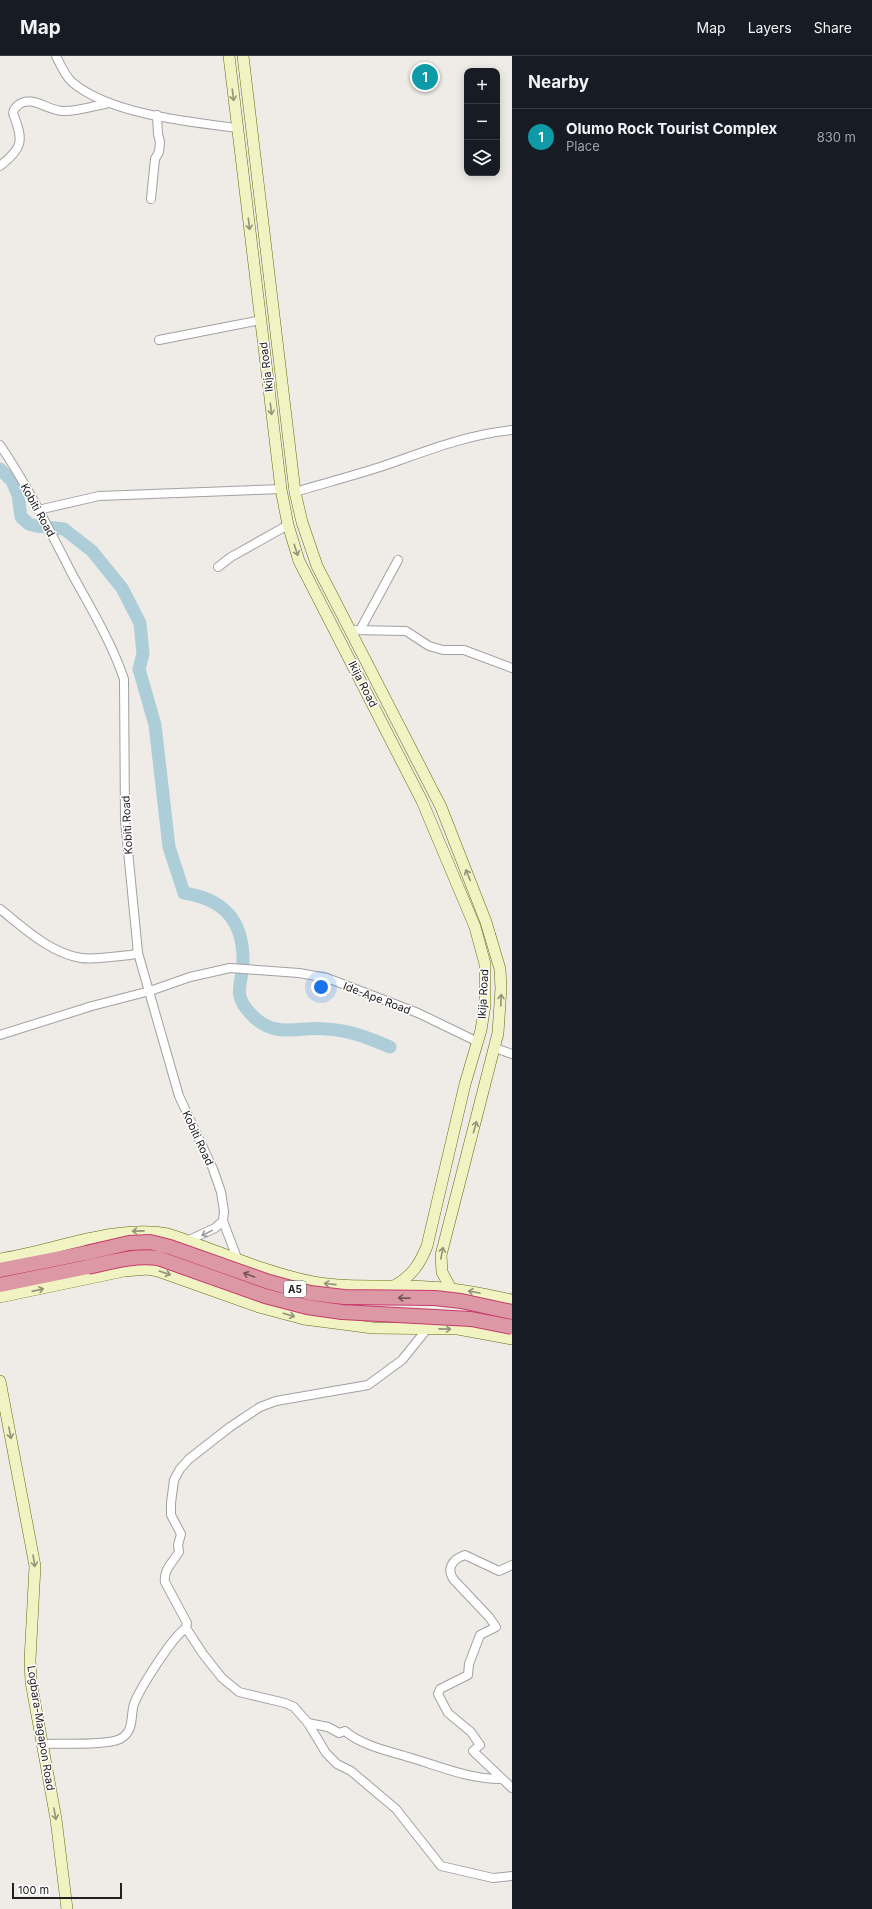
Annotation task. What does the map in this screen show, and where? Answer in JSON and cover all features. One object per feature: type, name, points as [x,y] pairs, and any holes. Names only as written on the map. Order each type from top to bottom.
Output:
[{"type":"highway","name":"A5","points":[[0,1270],[129,1243],[155,1243],[269,1282],[310,1293],[344,1297],[435,1298],[461,1301],[512,1312]]},
{"type":"highway","name":"A5","points":[[0,1285],[132,1257],[153,1257],[265,1296],[307,1307],[358,1314],[471,1319],[512,1327]]},
{"type":"street","points":[[56,56],[70,81],[109,103],[157,115],[237,128]]},
{"type":"street","name":"Ikija Road","points":[[229,56],[281,489],[288,525],[299,560],[422,801],[475,927],[485,964],[485,1005],[478,1042],[465,1084],[427,1246],[423,1257],[413,1272],[394,1286]]},
{"type":"street","name":"Ikija Road","points":[[242,56],[295,492],[302,522],[317,566],[356,630],[441,807],[486,922],[498,962],[501,988],[498,1033],[441,1256],[442,1272],[451,1289]]},
{"type":"street","points":[[0,166],[15,151],[20,141],[20,132],[13,114],[14,108],[20,103],[35,102],[55,110],[63,111],[109,103]]},
{"type":"street","points":[[151,199],[155,159],[159,152],[160,142],[157,115]]},
{"type":"street","points":[[159,340],[261,320]]},
{"type":"street","points":[[295,492],[438,448],[500,431],[512,430]]},
{"type":"street","name":"Kobiti Road","points":[[0,444],[13,464],[116,657],[124,678],[125,820],[138,953],[150,990],[179,1096],[217,1181],[224,1211],[223,1221],[237,1258]]},
{"type":"street","points":[[38,510],[99,496],[281,489]]},
{"type":"street","points":[[218,567],[231,557],[288,525]]},
{"type":"street","points":[[398,560],[356,630],[406,631],[429,646],[443,650],[464,650],[512,668]]},
{"type":"street","points":[[0,909],[48,946],[68,954],[82,958],[130,955],[138,953]]},
{"type":"street","name":"Ide-Ape Road","points":[[0,1035],[190,977],[230,968],[247,968],[299,973],[327,978],[418,1014],[478,1042]]},
{"type":"street","points":[[495,1048],[512,1054]]},
{"type":"street","points":[[188,1240],[215,1228],[223,1221]]},
{"type":"street","points":[[0,1259],[132,1231],[151,1231],[188,1240],[237,1258],[313,1282],[351,1286],[394,1286],[451,1289],[512,1300]]},
{"type":"street","points":[[0,1297],[124,1271],[148,1269],[304,1319],[348,1326],[373,1328],[427,1328],[473,1331],[512,1339]]},
{"type":"street","points":[[348,1326],[351,1286]]},
{"type":"street","points":[[41,1744],[108,1742],[120,1739],[128,1734],[133,1716],[134,1705],[155,1670],[186,1628],[187,1623],[165,1582],[164,1576],[179,1552],[178,1545],[181,1534],[171,1515],[174,1480],[180,1469],[230,1427],[260,1407],[276,1401],[368,1385],[402,1360],[427,1328]]},
{"type":"street","name":"Logbara-Magapon Road","points":[[0,1381],[35,1566],[30,1660],[31,1682],[41,1744],[56,1819],[67,1909]]},
{"type":"street","points":[[512,1566],[499,1572],[465,1555],[455,1560],[450,1568],[450,1574],[454,1580],[489,1617],[496,1627],[480,1635],[469,1664],[468,1675],[440,1689],[438,1694],[448,1713],[471,1732],[480,1745],[473,1752],[512,1788]]},
{"type":"street","points":[[186,1628],[203,1654],[222,1678],[239,1692],[285,1703],[294,1707],[308,1723],[330,1758],[337,1764],[351,1771],[396,1810],[441,1866],[493,1878],[512,1876]]},
{"type":"street","points":[[308,1723],[328,1727],[339,1733],[345,1731],[352,1737],[394,1753],[459,1774],[479,1778],[501,1779]]},
{"type":"waterway","points":[[0,469],[12,481],[18,495],[21,517],[29,524],[36,526],[64,529],[92,551],[122,588],[140,623],[143,654],[139,669],[155,725],[169,847],[184,893],[198,896],[221,907],[229,914],[235,924],[240,935],[242,948],[243,963],[239,989],[244,1006],[259,1021],[277,1029],[343,1031],[390,1047]]},
{"type":"place","name":"Olumo Rock Tourist Complex","points":[[425,77]]}]
